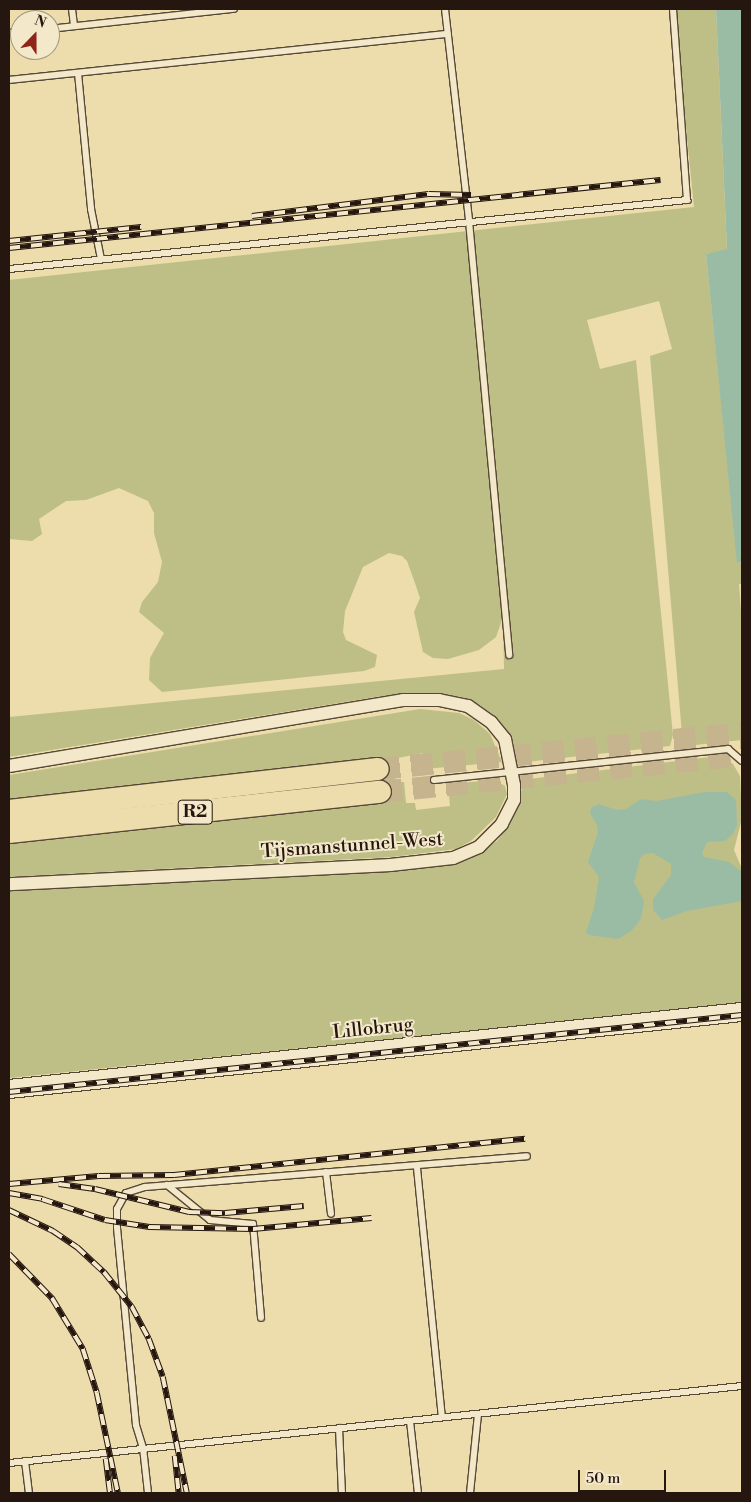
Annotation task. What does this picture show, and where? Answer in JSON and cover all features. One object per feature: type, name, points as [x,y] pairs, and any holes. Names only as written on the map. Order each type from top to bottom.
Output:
[{"type":"highway","name":"R2","points":[[9,811],[378,769]]},
{"type":"highway","name":"R2","points":[[9,832],[380,792]]},
{"type":"street","name":"Tijsmanstunnel-West","points":[[9,766],[393,702],[439,700],[468,706],[491,722],[505,739],[512,771],[514,800],[502,824],[479,847],[453,858],[390,865],[9,884]]},
{"type":"street","name":"Lillobrug","points":[[9,1089],[742,1012]]},
{"type":"lane","points":[[72,9],[74,26]]},
{"type":"lane","points":[[60,27],[234,9]]},
{"type":"lane","points":[[445,9],[469,221],[509,655]]},
{"type":"lane","points":[[9,269],[687,200],[673,9]]},
{"type":"lane","points":[[9,80],[448,34]]},
{"type":"lane","points":[[78,73],[91,208],[101,259]]},
{"type":"lane","points":[[434,780],[728,749],[742,761]]},
{"type":"lane","points":[[148,1493],[143,1448],[136,1426],[116,1217],[119,1203],[131,1190],[167,1185],[326,1172],[416,1168],[527,1156]]},
{"type":"lane","points":[[416,1168],[442,1417]]},
{"type":"lane","points":[[326,1172],[331,1214]]},
{"type":"lane","points":[[167,1185],[210,1220],[253,1224],[261,1318]]},
{"type":"lane","points":[[9,1462],[742,1386]]},
{"type":"lane","points":[[470,1493],[478,1414]]},
{"type":"lane","points":[[410,1421],[418,1493]]},
{"type":"lane","points":[[340,1428],[342,1493]]},
{"type":"lane","points":[[25,1461],[29,1493]]},
{"type":"green space","points":[[674,9],[716,9],[727,250],[706,254],[738,563],[742,562],[742,584],[739,584],[742,625],[742,740],[695,745],[685,740],[682,734],[650,356],[672,349],[659,301],[587,320],[600,369],[636,360],[673,735],[670,746],[526,762],[521,759],[509,734],[497,718],[480,705],[462,697],[423,693],[382,696],[9,757],[9,717],[504,669],[503,617],[496,637],[479,650],[448,659],[433,658],[423,652],[414,612],[420,598],[415,583],[407,561],[402,556],[389,553],[363,567],[345,611],[343,632],[346,640],[377,655],[375,667],[364,671],[162,692],[149,680],[150,658],[164,633],[139,612],[142,602],[158,582],[162,562],[154,533],[154,513],[148,501],[119,488],[86,500],[66,501],[39,519],[42,534],[32,541],[9,539],[9,280],[694,207]]},
{"type":"green space","points":[[420,709],[459,713],[474,720],[490,734],[502,762],[425,769],[423,753],[393,759],[396,782],[404,782],[406,803],[415,803],[416,810],[450,806],[448,784],[495,780],[505,786],[507,794],[496,817],[471,841],[456,849],[392,857],[9,877],[9,842],[384,798],[380,765],[9,803],[9,775]]},
{"type":"green space","points":[[718,756],[733,764],[740,776],[742,818],[734,850],[742,869],[742,1003],[9,1078],[9,890],[449,865],[470,859],[497,841],[510,824],[524,783],[529,779]]},
{"type":"shaded area","points":[[716,9],[742,9],[742,562],[737,563],[706,254],[727,249]]},
{"type":"shaded area","points":[[705,792],[727,792],[736,800],[737,825],[733,834],[725,841],[707,842],[702,853],[704,857],[729,862],[741,871],[742,901],[687,911],[662,920],[653,910],[653,899],[671,875],[671,864],[653,853],[645,854],[640,858],[634,882],[644,901],[641,919],[631,931],[618,939],[588,935],[586,932],[594,908],[599,877],[588,862],[598,832],[597,825],[590,813],[591,808],[599,804],[617,810],[626,809],[641,799],[656,801]]},
{"type":"tunnel","points":[[378,769],[742,733]]},
{"type":"tunnel","points":[[380,792],[742,755]]},
{"type":"railway","points":[[9,248],[660,180]]},
{"type":"railway","points":[[252,216],[429,194],[471,195]]},
{"type":"railway","points":[[9,241],[141,227]]},
{"type":"railway","points":[[9,1092],[742,1015]]},
{"type":"railway","points":[[9,1184],[99,1176],[174,1175],[525,1139]]},
{"type":"railway","points":[[59,1184],[95,1189],[189,1212],[225,1213],[304,1206]]},
{"type":"railway","points":[[9,1193],[42,1199],[105,1220],[149,1227],[253,1229],[371,1218]]},
{"type":"railway","points":[[9,1210],[53,1231],[77,1247],[104,1272],[132,1307],[149,1339],[163,1377],[187,1493]]},
{"type":"railway","points":[[9,1254],[52,1298],[83,1349],[97,1393],[118,1493]]},
{"type":"railway","points":[[175,1456],[179,1493]]},
{"type":"railway","points":[[106,1459],[110,1493]]}]
